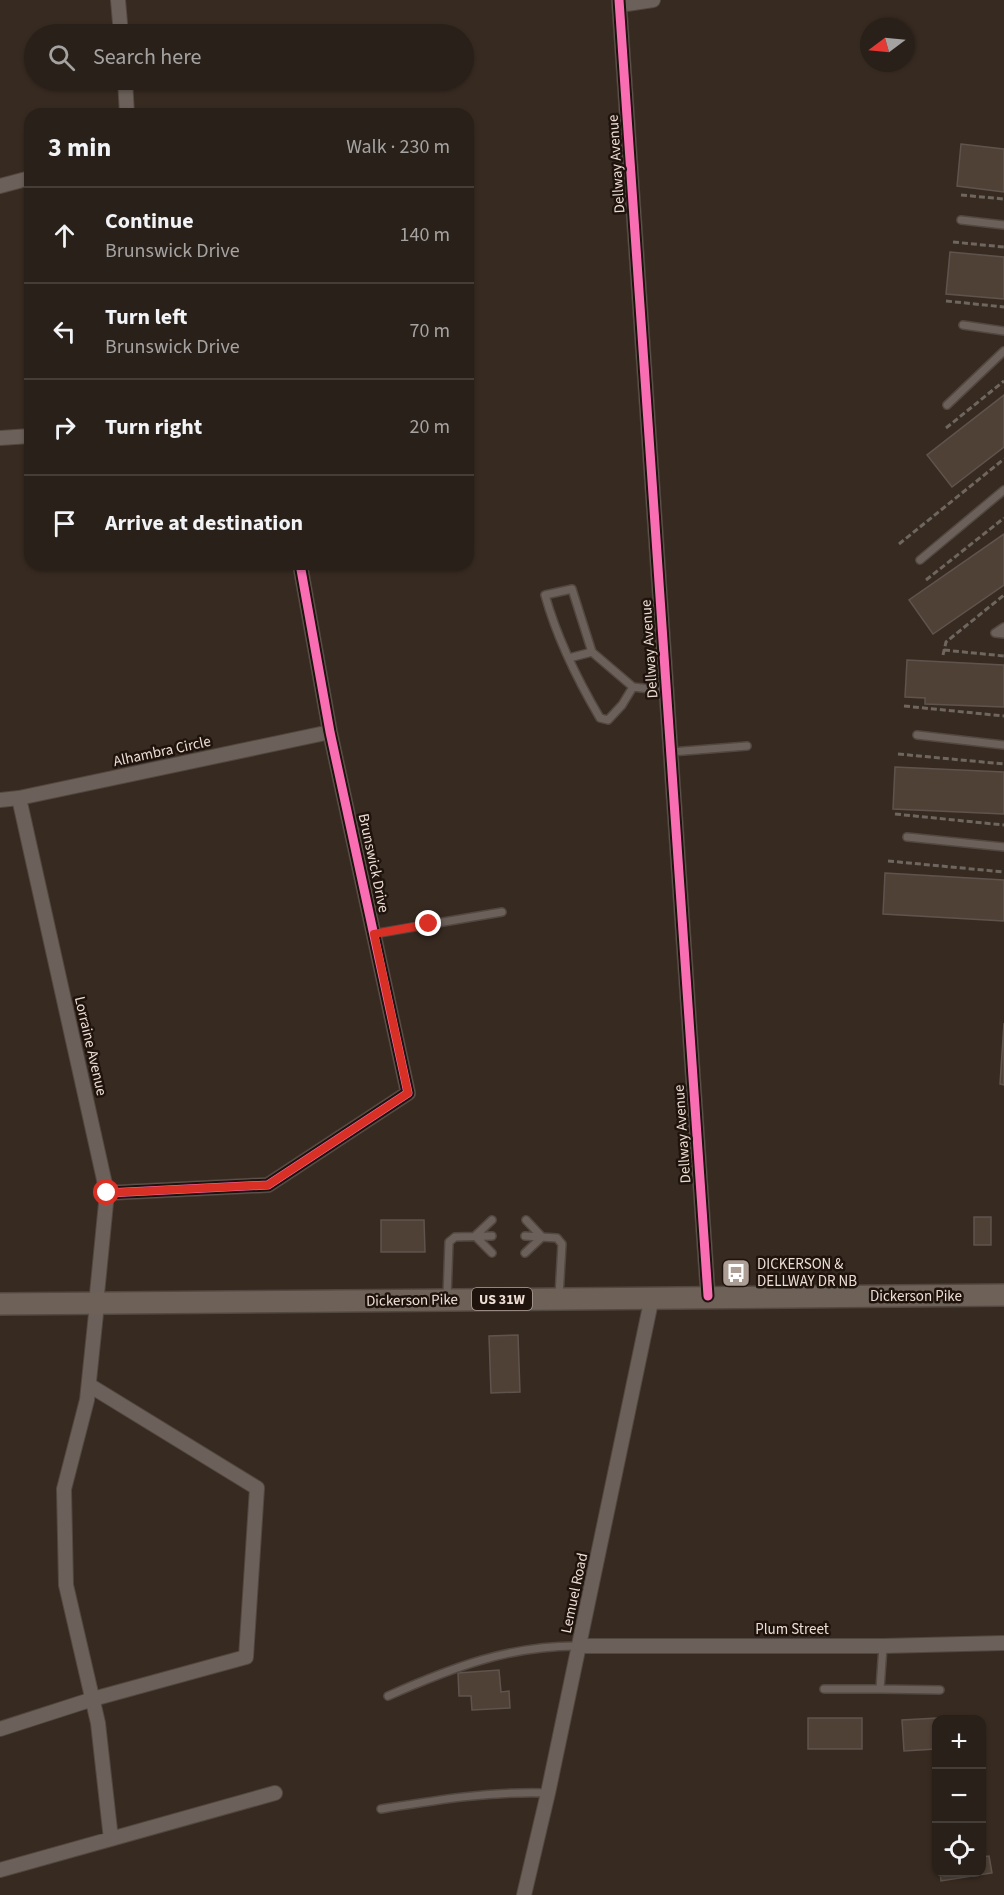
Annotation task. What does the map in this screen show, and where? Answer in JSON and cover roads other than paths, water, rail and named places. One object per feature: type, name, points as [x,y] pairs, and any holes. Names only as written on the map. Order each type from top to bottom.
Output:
[{"type":"main road","name":"Dickerson Pike","points":[[0,1304],[1004,1295]]},
{"type":"street","points":[[118,0],[120,24]]},
{"type":"street","points":[[620,3],[653,0]]},
{"type":"street","name":"Dellway Avenue","points":[[620,3],[708,1296]]},
{"type":"street","points":[[125,90],[127,108]]},
{"type":"street","points":[[0,186],[24,180]]},
{"type":"street","points":[[0,438],[24,436]]},
{"type":"street","name":"Brunswick Drive","points":[[107,1193],[268,1185],[408,1093],[330,732],[301,570]]},
{"type":"street","name":"Alhambra Circle","points":[[0,800],[19,798],[330,732]]},
{"type":"street","name":"Lorraine Avenue","points":[[19,798],[107,1193],[87,1400],[64,1489],[66,1585],[98,1723],[111,1839]]},
{"type":"street","name":"Lemuel Road","points":[[524,1895],[580,1646],[652,1297]]},
{"type":"street","points":[[0,1729],[93,1699],[246,1657],[257,1488],[89,1385]]},
{"type":"street","name":"Plum Street","points":[[580,1646],[1004,1644]]},
{"type":"street","points":[[0,1870],[275,1793]]},
{"type":"lane","points":[[961,220],[1004,225]]},
{"type":"lane","points":[[963,325],[1004,331]]},
{"type":"lane","points":[[947,405],[1004,351]]},
{"type":"lane","points":[[920,560],[1004,490]]},
{"type":"lane","points":[[633,687],[609,720],[600,718],[584,690],[552,621],[545,595],[572,589],[592,652],[633,687],[667,691]]},
{"type":"lane","points":[[1004,627],[996,633],[1004,634]]},
{"type":"lane","points":[[569,658],[592,652]]},
{"type":"lane","points":[[917,735],[1004,745]]},
{"type":"lane","points":[[671,752],[747,746]]},
{"type":"lane","points":[[907,837],[1004,847]]},
{"type":"lane","points":[[374,934],[502,912]]},
{"type":"lane","points":[[475,1236],[492,1220]]},
{"type":"lane","points":[[526,1220],[542,1237]]},
{"type":"lane","points":[[475,1236],[492,1253]]},
{"type":"lane","points":[[447,1300],[449,1242],[455,1237],[492,1236]]},
{"type":"lane","points":[[525,1236],[557,1238],[562,1244],[559,1298]]},
{"type":"lane","points":[[525,1253],[542,1237]]},
{"type":"lane","points":[[388,1696],[442,1671],[501,1654],[537,1647],[580,1646]]},
{"type":"lane","points":[[880,1689],[883,1646]]},
{"type":"lane","points":[[824,1689],[940,1690]]},
{"type":"lane","points":[[381,1809],[480,1794],[548,1793]]},
{"type":"place","name":"DICKERSON & DELLWAY DR NB","points":[[736,1273]]}]
